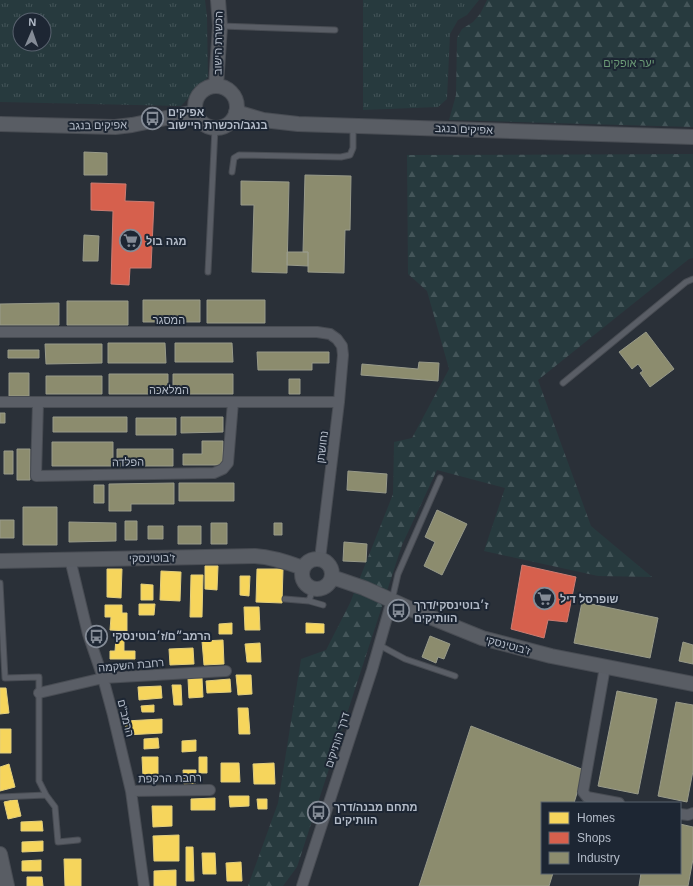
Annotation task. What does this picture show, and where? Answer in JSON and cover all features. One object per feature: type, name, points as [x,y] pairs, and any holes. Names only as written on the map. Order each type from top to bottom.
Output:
[{"type":"street","name":"הכשרת הישוב","points":[[216,86],[220,26],[218,0]]},
{"type":"street","points":[[216,86],[224,88],[231,93],[237,104],[236,112],[230,123],[223,127],[215,128],[203,124],[197,118],[195,112],[195,102],[198,95],[204,89],[216,86]]},
{"type":"street","name":"אפיקים בנגב","points":[[0,124],[115,127],[195,112]]},
{"type":"street","name":"אפיקים בנגב","points":[[236,112],[263,120],[298,124],[693,137]]},
{"type":"street","name":"המסגר","points":[[0,332],[317,332],[330,334],[337,339]]},
{"type":"street","name":"נחושתן","points":[[320,559],[339,402],[343,355],[342,346],[337,339]]},
{"type":"street","name":"המלאכה","points":[[0,402],[339,402]]},
{"type":"street","name":"הפלדה","points":[[38,403],[36,476],[214,473],[223,469],[228,463],[233,402]]},
{"type":"street","name":"ז'בוטינסקי","points":[[0,561],[255,556],[270,557],[286,561],[303,568]]},
{"type":"street","points":[[316,558],[320,559],[327,562],[332,569],[332,577],[327,586],[318,589],[311,595],[302,573],[303,568],[308,561],[316,558]]},
{"type":"street","name":"הרמב\"ם","points":[[70,559],[88,634],[114,715],[130,791],[144,886]]},
{"type":"street","name":"ז'בוטינסקי","points":[[332,577],[364,588],[482,638],[551,656],[693,684]]},
{"type":"street","name":"דרך הותיקים","points":[[302,886],[370,678],[392,600]]},
{"type":"street","points":[[605,666],[584,792],[587,798],[613,802]]},
{"type":"street","name":"רחבת השקמה","points":[[39,693],[103,678],[226,671]]},
{"type":"street","name":"רחבת הרקפת","points":[[130,791],[210,790]]},
{"type":"street","points":[[681,814],[688,815],[693,813]]},
{"type":"street","points":[[0,854],[2,870],[7,886]]},
{"type":"lane","points":[[220,26],[335,30]]},
{"type":"lane","points":[[232,172],[234,158],[239,154],[342,157],[350,155],[353,148],[353,126]]},
{"type":"lane","points":[[208,272],[215,128]]},
{"type":"lane","points":[[563,383],[686,282],[693,279]]},
{"type":"lane","points":[[392,600],[398,574],[440,478]]},
{"type":"lane","points":[[0,583],[5,678],[39,677],[40,781],[46,795],[55,807],[58,842],[78,840]]},
{"type":"lane","points":[[285,599],[311,595],[323,605]]},
{"type":"lane","points":[[379,644],[405,659],[454,676]]},
{"type":"lane","points":[[0,797],[46,795]]},
{"type":"green space","points":[[0,0],[205,0],[207,16],[208,77],[181,106],[0,102]]},
{"type":"green space","points":[[363,0],[479,0],[467,15],[458,20],[450,34],[447,99],[438,107],[363,110]]},
{"type":"green space","name":"יער אופקים","points":[[487,0],[693,0],[693,127],[449,120],[456,95],[457,38],[462,29],[473,22],[480,14]]},
{"type":"green space","points":[[693,154],[693,258],[689,259],[538,380],[591,526],[652,577],[598,576],[484,551],[505,488],[437,470],[402,545],[297,867],[283,886],[248,886],[278,803],[301,659],[326,650],[350,603],[393,494],[394,442],[412,438],[449,369],[427,291],[408,274],[407,155]]},
{"type":"building: Homes","points":[[205,566],[218,566],[217,590],[205,589]]},
{"type":"building: Homes","points":[[107,569],[122,569],[121,598],[107,597]]},
{"type":"building: Homes","points":[[257,569],[283,569],[282,603],[256,602]]},
{"type":"building: Homes","points":[[161,571],[181,572],[180,601],[160,600]]},
{"type":"building: Homes","points":[[191,575],[203,575],[202,617],[190,617]]},
{"type":"building: Homes","points":[[240,576],[250,576],[249,596],[240,595]]},
{"type":"building: Homes","points":[[141,584],[153,585],[153,600],[141,600]]},
{"type":"building: Homes","points":[[139,604],[155,604],[154,615],[139,615]]},
{"type":"building: Homes","points":[[105,605],[122,605],[122,613],[127,613],[127,631],[110,630],[111,617],[105,617]]},
{"type":"building: Homes","points":[[244,607],[259,607],[260,630],[245,630]]},
{"type":"building: Homes","points":[[232,623],[232,634],[219,634],[219,624]]},
{"type":"building: Homes","points":[[306,623],[324,624],[324,633],[306,633]]},
{"type":"building: Homes","points":[[116,638],[124,638],[124,651],[135,651],[135,659],[110,659],[110,651],[115,651]]},
{"type":"building: Homes","points":[[223,640],[224,664],[204,665],[202,641]]},
{"type":"building: Homes","points":[[260,643],[261,662],[247,662],[245,644]]},
{"type":"building: Homes","points":[[193,648],[194,664],[170,665],[169,649]]},
{"type":"building: Homes","points":[[236,675],[251,675],[252,694],[238,695]]},
{"type":"building: Homes","points":[[202,678],[203,697],[189,698],[188,679]]},
{"type":"building: Homes","points":[[230,679],[231,692],[207,693],[206,681]]},
{"type":"building: Homes","points":[[172,685],[181,685],[182,705],[174,705]]},
{"type":"building: Homes","points":[[161,686],[162,698],[139,700],[138,687]]},
{"type":"building: Homes","points":[[0,688],[6,688],[9,713],[0,714]]},
{"type":"building: Homes","points":[[154,705],[154,712],[142,712],[141,706]]},
{"type":"building: Homes","points":[[238,708],[248,708],[250,734],[239,734]]},
{"type":"building: Homes","points":[[162,719],[162,733],[126,735],[125,721]]},
{"type":"building: Homes","points":[[0,729],[11,729],[11,753],[0,753]]},
{"type":"building: Homes","points":[[158,738],[159,748],[144,749],[144,739]]},
{"type":"building: Homes","points":[[196,740],[196,751],[182,752],[182,741]]},
{"type":"building: Homes","points":[[142,757],[158,757],[158,776],[143,777]]},
{"type":"building: Homes","points":[[199,757],[207,757],[207,773],[199,773]]},
{"type":"building: Homes","points":[[221,763],[239,763],[240,782],[221,782]]},
{"type":"building: Homes","points":[[274,763],[275,784],[254,784],[253,764]]},
{"type":"building: Homes","points":[[9,764],[15,787],[0,791],[0,767]]},
{"type":"building: Homes","points":[[183,770],[196,770],[196,783],[184,784]]},
{"type":"building: Homes","points":[[229,796],[249,796],[249,806],[230,807]]},
{"type":"building: Homes","points":[[215,798],[215,810],[191,810],[191,799]]},
{"type":"building: Homes","points":[[17,799],[21,816],[8,819],[4,802]]},
{"type":"building: Homes","points":[[257,799],[267,799],[267,809],[258,809]]},
{"type":"building: Homes","points":[[152,806],[172,806],[172,826],[153,827]]},
{"type":"building: Homes","points":[[42,821],[43,831],[21,831],[21,822]]},
{"type":"building: Homes","points":[[179,835],[179,861],[154,861],[153,836]]},
{"type":"building: Homes","points":[[43,841],[43,851],[22,852],[22,842]]},
{"type":"building: Homes","points":[[186,847],[193,847],[194,881],[186,881]]},
{"type":"building: Homes","points":[[202,853],[215,853],[216,874],[203,874]]},
{"type":"building: Homes","points":[[64,859],[81,859],[81,886],[65,886]]},
{"type":"building: Homes","points":[[41,860],[41,871],[22,871],[22,861]]},
{"type":"building: Homes","points":[[241,862],[242,881],[227,881],[226,863]]},
{"type":"building: Homes","points":[[176,870],[176,886],[154,886],[154,871]]},
{"type":"building: Homes","points":[[27,877],[42,877],[43,886],[27,886]]},
{"type":"building: Shops","points":[[91,183],[126,184],[125,201],[154,202],[151,268],[130,268],[129,285],[111,284],[113,211],[91,210]]},
{"type":"building: Shops","name":"שופרסל דיל","points":[[522,565],[576,577],[567,622],[548,620],[544,638],[511,629]]},
{"type":"building: Industry","points":[[84,152],[107,153],[107,175],[84,175]]},
{"type":"building: Industry","points":[[305,175],[351,176],[350,230],[345,230],[344,273],[308,272],[308,252],[303,252]]},
{"type":"building: Industry","points":[[241,181],[289,182],[287,273],[252,272],[254,205],[241,205]]},
{"type":"building: Industry","points":[[84,235],[99,236],[98,261],[83,261]]},
{"type":"building: Industry","points":[[287,252],[308,252],[308,266],[287,265]]},
{"type":"building: Industry","points":[[143,300],[200,300],[200,322],[143,322]]},
{"type":"building: Industry","points":[[207,300],[265,300],[265,323],[207,323]]},
{"type":"building: Industry","points":[[67,301],[128,301],[128,325],[67,325]]},
{"type":"building: Industry","points":[[59,303],[59,325],[0,325],[0,304]]},
{"type":"building: Industry","points":[[646,332],[674,369],[650,387],[640,373],[643,371],[638,364],[632,369],[619,352]]},
{"type":"building: Industry","points":[[108,343],[165,343],[166,363],[108,363]]},
{"type":"building: Industry","points":[[175,343],[232,343],[233,362],[175,362]]},
{"type":"building: Industry","points":[[45,344],[102,344],[102,363],[46,364]]},
{"type":"building: Industry","points":[[8,350],[39,350],[39,358],[8,358]]},
{"type":"building: Industry","points":[[257,352],[329,352],[329,363],[312,363],[312,370],[258,370]]},
{"type":"building: Industry","points":[[419,362],[439,363],[438,381],[361,375],[362,364],[418,369]]},
{"type":"building: Industry","points":[[9,373],[29,373],[29,396],[9,396]]},
{"type":"building: Industry","points":[[109,374],[168,374],[168,394],[109,394]]},
{"type":"building: Industry","points":[[173,374],[233,374],[233,394],[173,394]]},
{"type":"building: Industry","points":[[46,376],[102,376],[102,394],[46,394]]},
{"type":"building: Industry","points":[[289,379],[300,379],[300,394],[289,394]]},
{"type":"building: Industry","points":[[0,413],[5,413],[5,423],[0,423]]},
{"type":"building: Industry","points":[[53,417],[127,417],[127,432],[53,432]]},
{"type":"building: Industry","points":[[181,417],[223,417],[223,432],[181,433]]},
{"type":"building: Industry","points":[[136,418],[176,418],[176,435],[136,435]]},
{"type":"building: Industry","points":[[202,441],[223,441],[223,465],[183,465],[183,454],[202,454]]},
{"type":"building: Industry","points":[[52,442],[113,442],[113,466],[52,466]]},
{"type":"building: Industry","points":[[17,449],[30,449],[30,480],[17,480]]},
{"type":"building: Industry","points":[[117,449],[173,449],[173,466],[117,466]]},
{"type":"building: Industry","points":[[4,451],[13,451],[13,474],[4,474]]},
{"type":"building: Industry","points":[[348,471],[387,474],[386,493],[347,490]]},
{"type":"building: Industry","points":[[174,483],[174,504],[131,504],[131,511],[109,511],[109,484]]},
{"type":"building: Industry","points":[[179,483],[234,483],[234,501],[179,501]]},
{"type":"building: Industry","points":[[94,485],[104,485],[104,503],[94,503]]},
{"type":"building: Industry","points":[[23,507],[57,507],[57,545],[23,545]]},
{"type":"building: Industry","points":[[437,510],[467,524],[442,575],[424,566],[435,542],[425,537]]},
{"type":"building: Industry","points":[[0,520],[14,520],[14,538],[0,538]]},
{"type":"building: Industry","points":[[125,521],[137,521],[137,540],[125,540]]},
{"type":"building: Industry","points":[[69,522],[116,523],[116,541],[69,542]]},
{"type":"building: Industry","points":[[211,523],[227,523],[227,544],[211,544]]},
{"type":"building: Industry","points":[[274,523],[282,523],[282,535],[274,535]]},
{"type":"building: Industry","points":[[148,526],[163,526],[163,539],[148,539]]},
{"type":"building: Industry","points":[[178,526],[201,526],[201,544],[178,544]]},
{"type":"building: Industry","points":[[344,542],[367,544],[366,562],[343,561]]},
{"type":"building: Industry","points":[[582,602],[658,618],[650,658],[574,643]]},
{"type":"building: Industry","points":[[430,636],[450,644],[444,659],[438,657],[436,663],[422,657]]},
{"type":"building: Industry","points":[[683,642],[693,645],[693,664],[679,661]]},
{"type":"building: Industry","points":[[617,691],[657,699],[638,794],[598,786]]},
{"type":"building: Industry","points":[[676,702],[693,705],[693,771],[687,802],[658,796]]},
{"type":"building: Industry","points":[[471,726],[584,770],[574,802],[541,802],[541,874],[553,874],[549,886],[419,886]]},
{"type":"building: Industry","points":[[681,824],[693,827],[693,859],[688,886],[639,886],[641,874],[681,874]]},
{"type":"place","name":"אפיקים בנגב/הכשרת היישוב","points":[[153,118]]},
{"type":"place","name":"מגה בול","points":[[130,241]]},
{"type":"place","name":"שופרסל דיל","points":[[544,599]]},
{"type":"place","name":"ז׳בוטינסקי/דרך הוותיקים","points":[[399,611]]},
{"type":"place","name":"הרמב״ם/ז׳בוטינסקי","points":[[97,636]]},
{"type":"place","name":"מתחם מבנה/דרך הוותיקים","points":[[319,813]]}]
